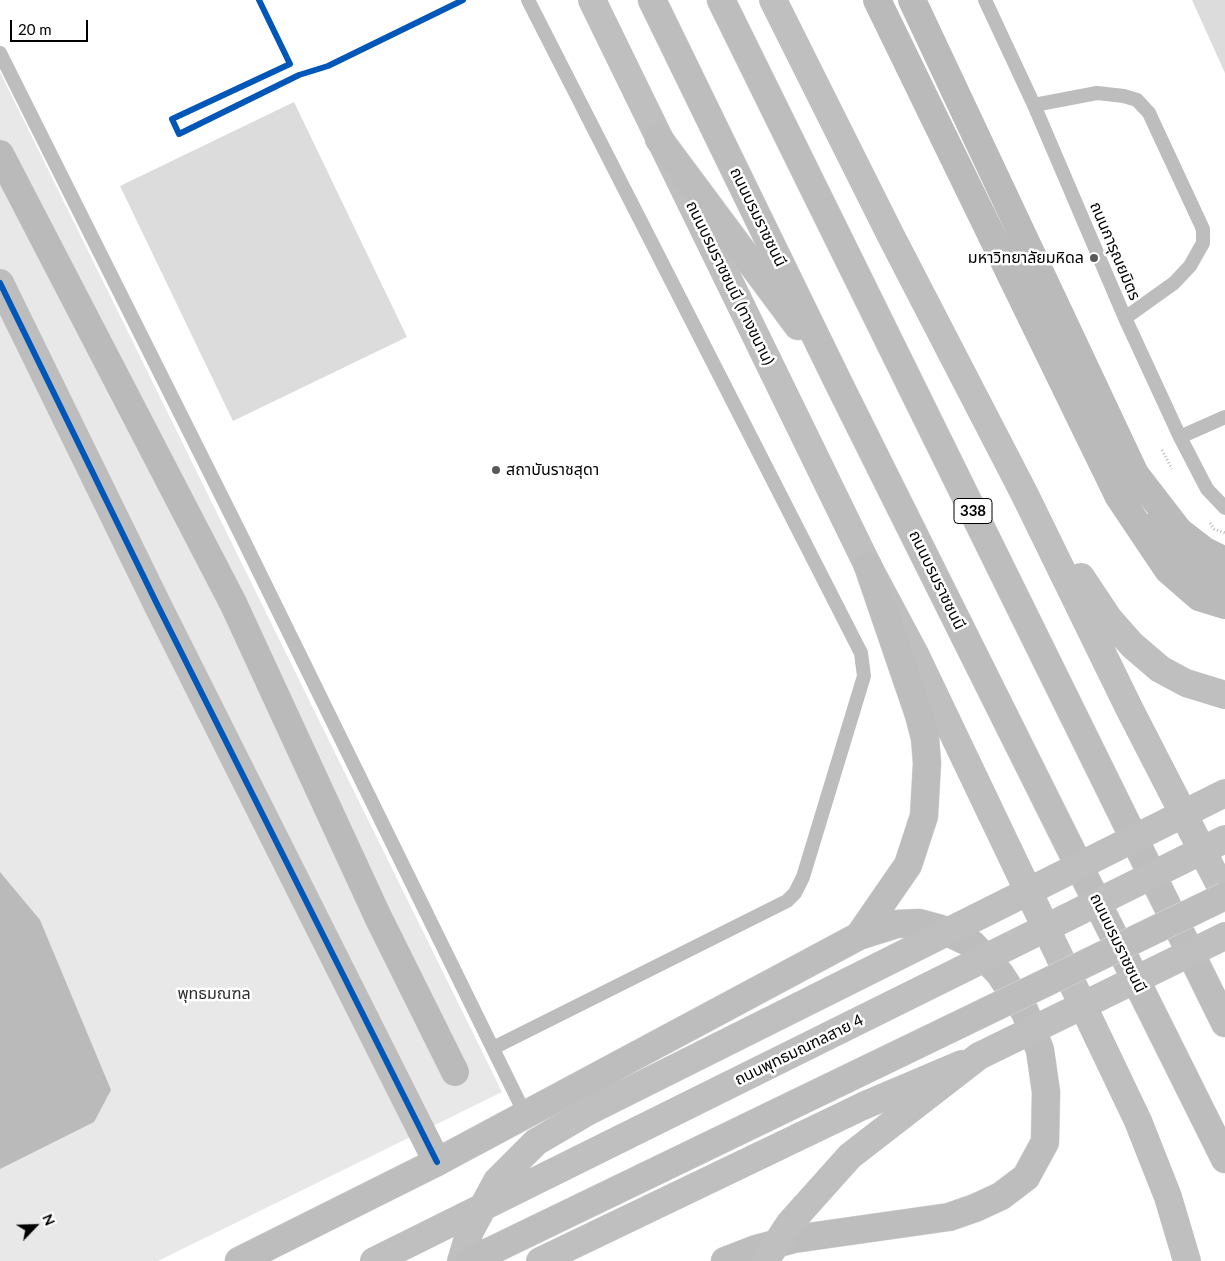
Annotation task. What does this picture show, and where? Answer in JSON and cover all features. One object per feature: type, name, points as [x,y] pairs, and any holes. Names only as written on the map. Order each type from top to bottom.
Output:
[{"type":"main road","name":"ถนนบรมราชชนนี (ทางขนาน)","points":[[592,0],[868,566],[915,654],[1138,1122],[1168,1197],[1187,1261]]},
{"type":"main road","name":"ถนนบรมราชชนนี","points":[[652,0],[838,382],[1225,1159]]},
{"type":"main road","name":"338","points":[[721,0],[1225,1023]]},
{"type":"main road","points":[[734,0],[759,78]]},
{"type":"main road","points":[[470,1261],[1225,896],[1129,708],[1024,493],[772,0]]},
{"type":"main road","points":[[659,139],[838,382]]},
{"type":"main road","points":[[0,283],[158,606],[437,1162]]},
{"type":"main road","points":[[1024,493],[1109,619],[1132,645],[1160,669],[1186,683],[1225,696]]},
{"type":"main road","points":[[859,936],[908,865],[924,816],[927,763],[925,738],[919,715],[868,566]]},
{"type":"main road","points":[[461,1261],[470,1231],[497,1181],[544,1138],[589,1110],[1225,793]]},
{"type":"main road","name":"ถนนพุทธมณฑลสาย 4","points":[[374,1261],[1225,839]]},
{"type":"main road","points":[[238,1261],[437,1162],[859,936],[897,924],[919,922],[941,929],[972,944],[1000,974],[1025,1012],[1040,1050],[1046,1092],[1044,1142],[1026,1177],[1001,1196],[949,1217],[794,1239],[756,1249],[726,1261]]},
{"type":"main road","points":[[540,1261],[864,1106],[979,1056],[1225,936]]},
{"type":"main road","points":[[764,1261],[790,1222],[850,1156],[979,1056]]},
{"type":"lane","points":[[493,1048],[787,901],[795,893],[803,877],[864,676],[865,665],[861,653],[528,0]]},
{"type":"lane","name":"ถนนการุณยมิตร","points":[[985,0],[1034,105],[1125,318],[1180,437],[1207,489],[1225,508]]},
{"type":"lane","points":[[0,53],[525,1114]]},
{"type":"lane","points":[[1034,105],[1097,93],[1124,96],[1136,100],[1149,113],[1203,229],[1203,243],[1190,266],[1174,283],[1125,318]]},
{"type":"lane","points":[[1180,437],[1225,417]]},
{"type":"path","points":[[328,66],[463,0]]},
{"type":"green space","name":"พุทธมณฑล","points":[[0,72],[502,1092],[158,1261],[0,1261]]},
{"type":"shaded area","points":[[0,872],[40,920],[111,1090],[94,1122],[0,1169]]},
{"type":"building","points":[[1192,0],[1225,0],[1225,73]]},
{"type":"building","points":[[294,102],[407,337],[233,421],[120,186]]},
{"type":"waterway","points":[[877,0],[1119,497],[1168,570],[1199,597],[1225,605]]},
{"type":"waterway","points":[[912,0],[1135,474],[1179,531],[1205,551],[1225,561]]},
{"type":"waterway","points":[[0,154],[233,603],[378,917],[455,1072]]},
{"type":"waterway","points":[[1155,526],[1167,543],[1214,581],[1225,585]]},
{"type":"cycle path","points":[[259,0],[290,64],[172,119],[179,134],[299,75],[328,66],[463,0]]},
{"type":"cycle path","points":[[0,283],[158,606],[437,1162]]},
{"type":"place","name":"มหาวิทยาลัยมหิดล","points":[[1094,258]]},
{"type":"place","name":"สถาบันราชสุดา","points":[[496,470]]}]
